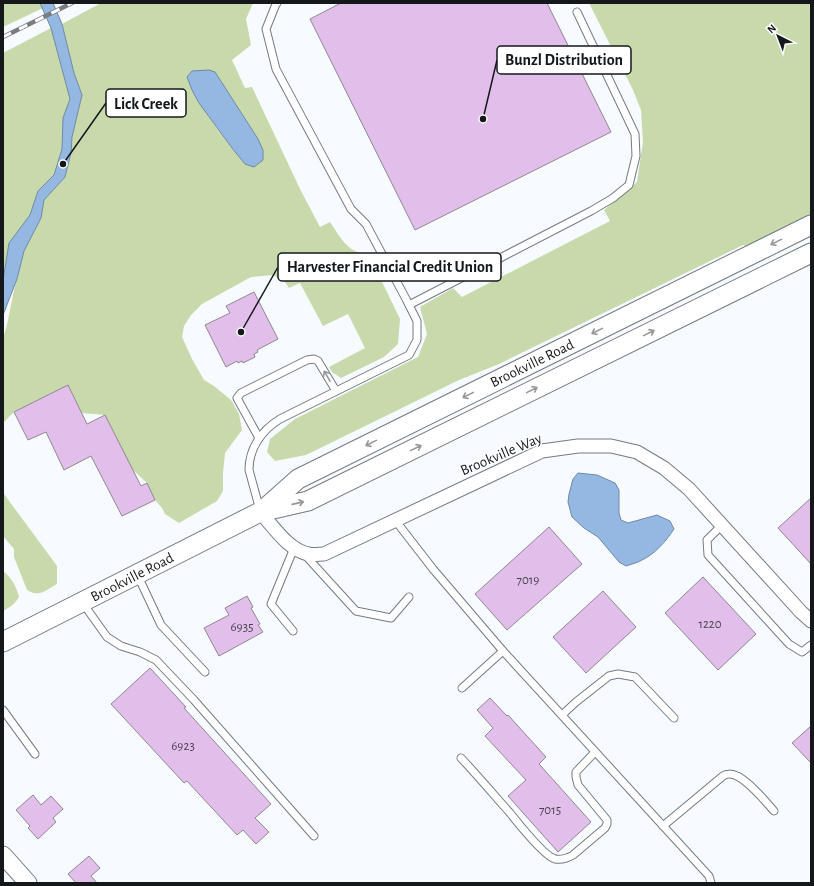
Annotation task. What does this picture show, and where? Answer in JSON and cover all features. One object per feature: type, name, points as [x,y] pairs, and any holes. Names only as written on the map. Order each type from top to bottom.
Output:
[{"type":"main road","name":"Brookville Road","points":[[260,512],[298,479],[811,225]]},
{"type":"main road","name":"Brookville Road","points":[[3,642],[260,512],[308,501],[811,252]]},
{"type":"street","name":"Brookville Way","points":[[299,551],[314,555],[329,552],[542,451],[578,446],[611,446],[637,452],[664,468],[689,489],[801,612],[811,621]]},
{"type":"street","points":[[260,512],[287,542],[299,551]]},
{"type":"street","points":[[3,855],[28,883]]},
{"type":"lane","points":[[260,512],[249,470],[250,458],[259,438],[280,419],[409,354],[416,340],[417,322],[366,224],[351,209],[276,69],[266,29],[277,3]]},
{"type":"lane","points":[[409,305],[591,211],[613,198],[629,184],[636,156],[635,134],[577,12]]},
{"type":"lane","points":[[259,438],[237,398],[241,393],[307,360],[314,359],[318,361],[336,391]]},
{"type":"lane","points":[[395,520],[438,575],[504,651],[709,876],[711,883]]},
{"type":"lane","points":[[722,525],[707,540],[708,555],[789,644],[802,652],[811,645]]},
{"type":"lane","points":[[293,631],[272,604],[299,551],[356,611],[391,618],[409,597]]},
{"type":"lane","points":[[137,574],[161,625],[205,672]]},
{"type":"lane","points":[[82,602],[107,637],[121,646],[140,652],[156,660],[194,700],[314,836]]},
{"type":"lane","points":[[462,688],[504,651]]},
{"type":"lane","points":[[562,715],[609,676],[618,674],[635,677],[674,718]]},
{"type":"lane","points":[[3,710],[35,754]]},
{"type":"lane","points":[[461,758],[534,841],[555,859],[573,856],[605,828],[607,824],[607,820],[578,785],[576,776],[576,772],[596,752]]},
{"type":"lane","points":[[663,826],[722,776],[729,774],[740,777],[754,789],[774,811]]},
{"type":"green space","points":[[3,3],[40,3],[43,8],[3,27]]},
{"type":"green space","points":[[101,3],[253,3],[246,19],[251,45],[232,60],[245,88],[252,87],[301,191],[320,227],[330,222],[345,244],[355,251],[368,253],[400,319],[398,344],[384,357],[341,378],[332,372],[329,367],[365,348],[348,314],[323,326],[300,283],[289,288],[285,282],[273,275],[251,277],[202,304],[191,315],[184,326],[182,337],[204,380],[231,400],[239,414],[242,430],[225,453],[223,491],[217,501],[179,523],[165,514],[155,500],[147,483],[132,469],[105,415],[82,413],[68,385],[14,412],[3,423],[3,339],[14,290],[24,251],[41,218],[44,200],[65,177],[71,153],[72,137],[82,95],[74,73],[62,24]],"holes":[[[192,90],[245,164],[217,128]]]},
{"type":"green space","points":[[589,3],[811,3],[811,214],[748,247],[743,245],[499,364],[459,380],[306,455],[275,461],[267,452],[270,439],[295,419],[418,357],[427,334],[420,307],[453,288],[462,297],[610,221],[604,210],[637,182],[643,142],[641,110],[633,90]]},
{"type":"green space","points":[[51,28],[70,99],[63,118],[62,149],[54,175],[38,191],[30,215],[9,243],[3,280],[3,53]]},
{"type":"green space","points":[[3,494],[57,566],[57,584],[46,591],[35,593],[27,590],[14,557],[14,549],[3,536]]},
{"type":"green space","points":[[3,571],[13,582],[19,597],[16,602],[3,611]]},
{"type":"water","points":[[40,3],[53,3],[62,24],[74,73],[82,95],[72,137],[71,153],[65,177],[44,200],[41,218],[24,251],[17,279],[3,315],[3,280],[9,243],[30,215],[38,191],[54,175],[62,149],[63,118],[70,99],[51,28]]},
{"type":"water","points":[[209,70],[215,72],[258,139],[263,150],[263,160],[254,167],[245,164],[232,148],[199,103],[192,90],[187,77],[192,71]]},
{"type":"water","points":[[578,473],[597,475],[615,483],[619,490],[619,513],[621,520],[628,523],[657,515],[670,521],[674,529],[660,547],[647,557],[626,566],[619,562],[598,537],[584,528],[572,517],[568,502],[569,494],[573,479]]},
{"type":"building","points":[[341,3],[547,3],[611,132],[415,230],[310,19]]},
{"type":"building","points":[[254,292],[278,339],[257,350],[258,352],[254,354],[255,357],[243,363],[242,361],[238,363],[237,361],[226,367],[205,325],[230,313],[226,306]]},
{"type":"building","points":[[68,385],[87,424],[105,415],[141,486],[147,483],[155,500],[122,516],[91,456],[64,470],[46,432],[28,440],[14,412]]},
{"type":"building","points":[[811,498],[811,564],[778,528]]},
{"type":"building","points":[[549,527],[582,564],[507,630],[475,594]]},
{"type":"building","points":[[703,577],[756,634],[718,670],[665,613]]},
{"type":"building","points":[[603,591],[636,627],[586,673],[553,637]]},
{"type":"building","points":[[247,596],[253,607],[251,608],[260,624],[258,625],[263,632],[219,656],[204,628],[229,615],[225,608]]},
{"type":"building","points":[[150,668],[271,804],[255,818],[269,832],[256,844],[243,830],[237,835],[187,781],[184,783],[111,704]]},
{"type":"building","points":[[490,698],[507,716],[508,715],[546,757],[539,764],[591,822],[558,852],[508,796],[526,780],[485,736],[493,728],[477,710]]},
{"type":"building","points":[[811,726],[811,763],[792,743]]},
{"type":"building","points":[[33,795],[41,805],[51,796],[63,809],[53,818],[56,822],[38,839],[28,828],[30,826],[16,810]]},
{"type":"building","points":[[89,856],[100,868],[91,876],[97,883],[76,883],[68,874]]},
{"type":"railway","points":[[3,37],[72,3]]},
{"type":"place","name":"Bunzl Distribution","points":[[483,119]]},
{"type":"place","name":"Lick Creek","points":[[63,164]]},
{"type":"place","name":"Harvester Financial Credit Union","points":[[241,332]]}]
